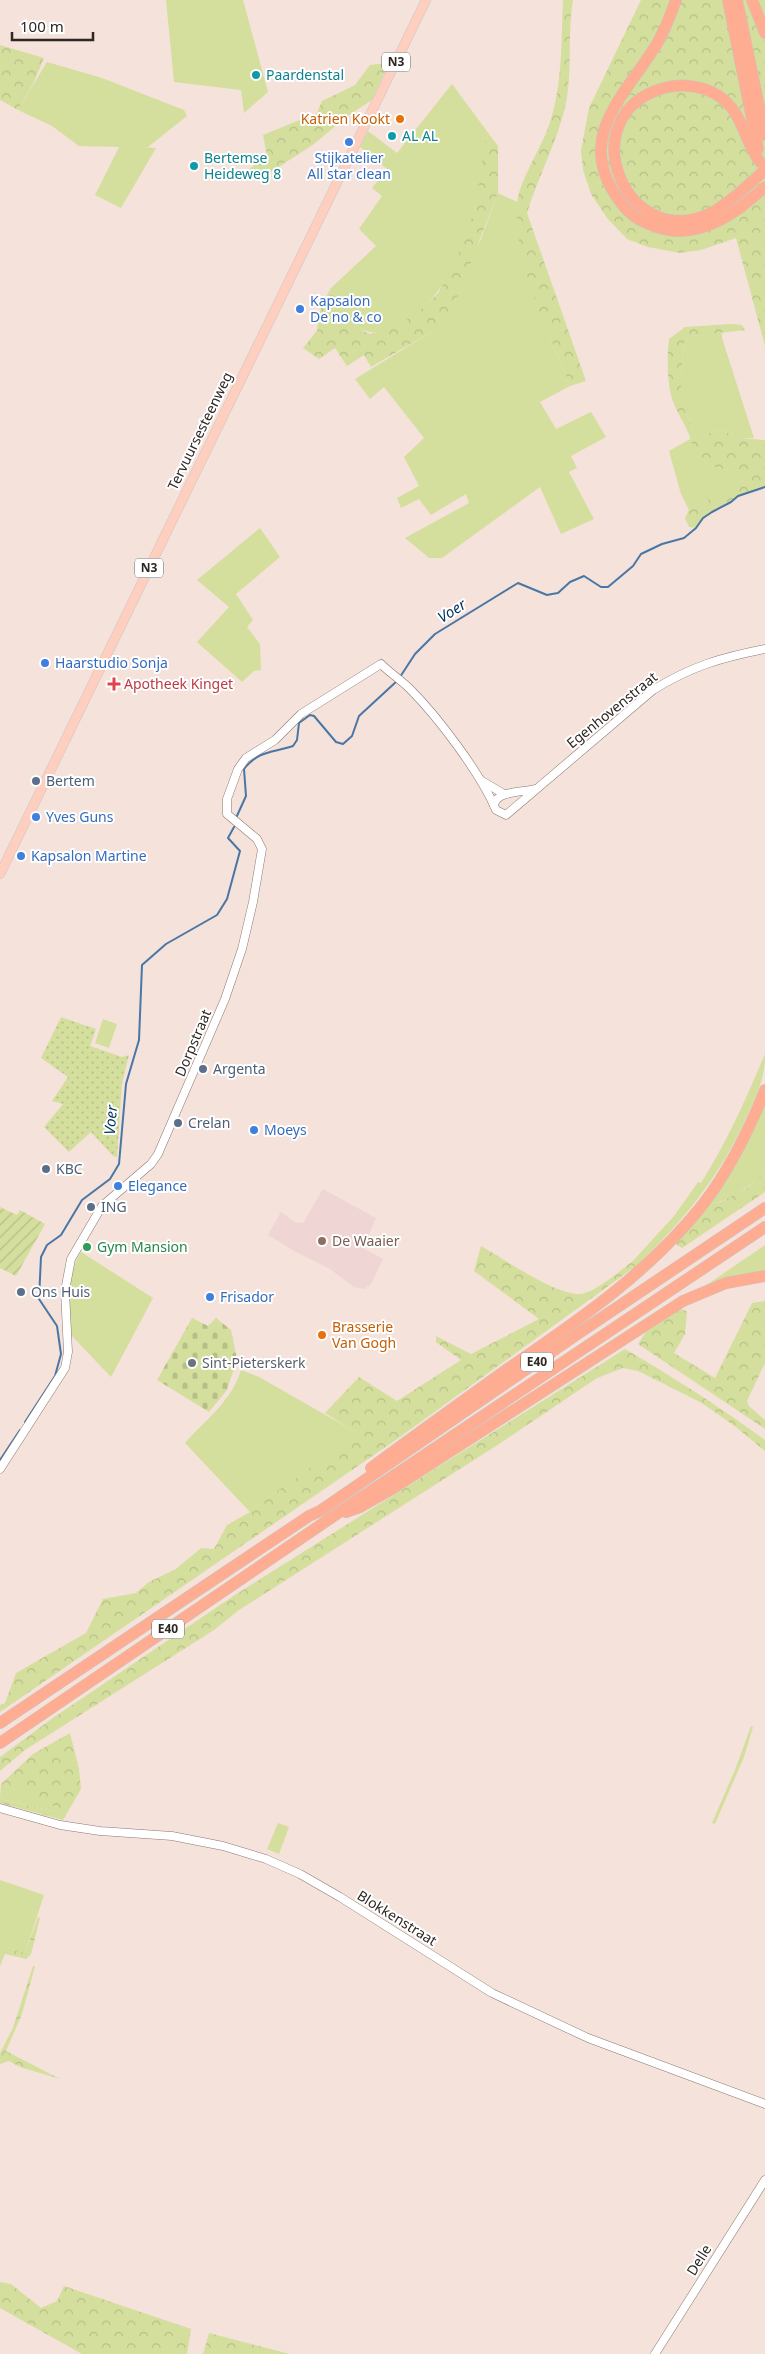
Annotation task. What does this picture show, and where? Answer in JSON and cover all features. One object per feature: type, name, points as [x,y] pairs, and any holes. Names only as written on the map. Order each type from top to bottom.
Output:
[{"type":"highway","points":[[676,0],[658,41],[615,103],[607,120],[601,140],[602,161],[607,181],[628,212],[641,221],[673,232],[705,228],[723,220],[741,208],[765,186]]},
{"type":"highway","points":[[728,0],[763,166],[765,190]]},
{"type":"highway","points":[[737,0],[765,135]]},
{"type":"highway","points":[[752,0],[765,33]]},
{"type":"highway","points":[[684,85],[702,89],[719,96],[734,111],[745,129],[753,153],[763,166],[738,194],[713,211],[700,217],[672,219],[647,210],[629,196],[622,186],[615,169],[614,143],[619,126],[633,105],[655,90],[684,85]]},
{"type":"highway","points":[[308,1516],[317,1506],[568,1327],[630,1280],[655,1257],[684,1226],[715,1188],[742,1141],[765,1090]]},
{"type":"highway","name":"E40","points":[[0,1723],[308,1516],[320,1511],[765,1208]]},
{"type":"highway","name":"E40","points":[[0,1742],[765,1227]]},
{"type":"highway","points":[[337,1515],[360,1508],[392,1489],[683,1301],[726,1283],[765,1276]]},
{"type":"main road","name":"Tervuursesteenweg","points":[[0,874],[426,0]]},
{"type":"street","name":"Egenhovenstraat","points":[[513,810],[653,690],[677,675],[720,658],[765,649]]},
{"type":"street","name":"Dorpstraat","points":[[0,1469],[60,1378],[66,1365],[68,1346],[65,1291],[71,1259],[102,1206],[156,1156],[233,978],[251,912],[262,855],[259,841],[227,814],[226,801],[238,770],[246,758],[275,740],[300,716],[381,664],[398,678],[426,707],[477,775]]},
{"type":"street","points":[[477,775],[514,801],[513,810],[503,815],[496,810],[477,775]]},
{"type":"street","name":"Egenhovenstraat","points":[[505,795],[539,787]]},
{"type":"street","points":[[494,805],[498,797],[505,795]]},
{"type":"street","name":"Blokkenstraat","points":[[0,1808],[52,1823],[100,1831],[172,1836],[223,1846],[266,1859],[300,1874],[340,1897],[492,1993],[588,2038],[765,2104]]},
{"type":"street","name":"Delle","points":[[655,2354],[765,2180]]},
{"type":"shaded area","name":"De Waaier","points":[[323,1189],[376,1218],[363,1248],[383,1259],[371,1284],[364,1289],[354,1287],[330,1269],[268,1235],[281,1212],[295,1222],[303,1223]]},
{"type":"green space","points":[[166,0],[243,0],[268,92],[244,113],[241,90],[174,82]]},
{"type":"green space","points":[[563,0],[573,0],[565,108],[557,135],[527,213],[586,381],[570,386],[526,274],[517,227],[518,196],[548,128],[553,112],[559,81]]},
{"type":"green space","points":[[641,0],[765,0],[765,346],[736,238],[701,250],[680,253],[648,247],[627,239],[607,218],[591,194],[583,170],[581,150],[589,108]]},
{"type":"green space","points":[[0,45],[44,58],[33,84],[18,110],[0,100]]},
{"type":"green space","points":[[47,62],[102,78],[184,110],[187,116],[148,147],[143,147],[156,148],[121,208],[95,195],[119,147],[79,146],[52,126],[18,110]]},
{"type":"green space","points":[[389,63],[372,100],[346,117],[314,144],[268,174],[267,180],[255,178],[245,172],[267,156],[263,135],[317,113],[322,101],[355,85],[370,65]]},
{"type":"green space","points":[[452,84],[489,134],[485,140],[475,209],[454,265],[431,300],[417,314],[400,325],[382,332],[329,327],[324,322],[332,314],[329,310],[339,299],[330,289],[376,246],[359,229],[382,196],[372,188],[387,169],[360,147],[368,131],[397,153]]},
{"type":"green space","points":[[489,134],[498,146],[498,193],[450,316],[431,332],[371,367],[364,355],[347,366],[335,348],[319,359],[303,348],[317,331],[319,313],[330,289],[339,299],[329,310],[332,314],[324,322],[329,327],[341,321],[370,334],[397,327],[424,307],[438,293],[458,255],[475,209],[485,140]]},
{"type":"green space","points":[[498,193],[517,202],[521,250],[527,273],[534,296],[570,386],[540,402],[556,429],[591,412],[606,437],[571,456],[577,468],[569,472],[594,519],[561,534],[540,487],[442,558],[429,558],[405,538],[469,503],[466,494],[431,515],[419,499],[401,508],[397,498],[419,486],[404,457],[424,438],[384,387],[370,399],[355,379],[431,332],[481,239]]},
{"type":"green space","points":[[742,325],[745,330],[692,336],[684,343],[681,401],[696,437],[720,430],[741,438],[765,440],[765,487],[718,508],[696,528],[689,527],[685,518],[689,510],[746,479],[744,474],[710,466],[694,454],[690,437],[671,395],[668,367],[669,339],[685,327]]},
{"type":"green space","points":[[722,332],[722,338],[754,438],[741,438],[720,430],[696,437],[681,401],[684,343],[692,336]]},
{"type":"green space","points":[[692,438],[694,454],[710,466],[745,474],[746,479],[689,510],[681,494],[669,451]]},
{"type":"green space","points":[[260,528],[280,557],[236,594],[253,620],[247,627],[260,644],[261,670],[254,671],[242,682],[197,642],[229,607],[197,580]]},
{"type":"green space","points":[[61,1017],[96,1029],[90,1046],[122,1057],[129,1055],[122,1083],[117,1157],[113,1156],[91,1132],[69,1152],[44,1127],[63,1104],[52,1101],[68,1077],[41,1058]]},
{"type":"green space","points":[[103,1019],[117,1024],[109,1048],[95,1043]]},
{"type":"green space","points":[[765,1054],[764,1071],[757,1093],[737,1138],[713,1178],[685,1215],[636,1266],[632,1262],[674,1216],[698,1182],[701,1183],[736,1120]]},
{"type":"green space","points":[[765,1099],[765,1172],[739,1193],[708,1205]]},
{"type":"green space","points":[[765,1172],[765,1192],[682,1248],[674,1243],[708,1205],[721,1202],[747,1188]]},
{"type":"green space","points":[[0,1207],[17,1215],[20,1210],[45,1224],[16,1276],[0,1268]]},
{"type":"green space","points":[[765,1245],[765,1272],[708,1284]]},
{"type":"green space","points":[[481,1246],[544,1283],[570,1293],[586,1293],[600,1286],[632,1262],[636,1266],[400,1437],[0,1712],[0,1705],[5,1703],[16,1673],[86,1633],[103,1599],[136,1593],[149,1582],[176,1569],[201,1548],[214,1549],[227,1525],[250,1512],[358,1434],[325,1413],[359,1377],[397,1401],[461,1360],[436,1342],[436,1336],[471,1354],[539,1319],[474,1271]]},
{"type":"green space","points":[[81,1252],[153,1298],[111,1377],[71,1335],[71,1282],[76,1261]]},
{"type":"green space","points":[[765,1301],[765,1363],[747,1401],[749,1406],[765,1420],[765,1429],[638,1344],[646,1332],[679,1309],[687,1311],[685,1334],[674,1353],[715,1378],[752,1303]]},
{"type":"green space","points":[[192,1318],[208,1326],[216,1318],[231,1330],[237,1359],[227,1390],[209,1412],[157,1380]]},
{"type":"green space","points":[[625,1349],[661,1370],[765,1440],[765,1451],[736,1427],[702,1403],[638,1371],[623,1368],[597,1378],[499,1444],[239,1610],[214,1630],[25,1750],[0,1771],[0,1757],[50,1720],[232,1597]]},
{"type":"green space","points":[[241,1370],[259,1377],[359,1434],[249,1511],[185,1443],[217,1410],[231,1392]]},
{"type":"green space","points":[[751,1726],[753,1727],[744,1757],[715,1824],[712,1823],[735,1770]]},
{"type":"green space","points":[[70,1733],[79,1769],[81,1789],[63,1820],[0,1803],[0,1799],[52,1811],[61,1809],[1,1784],[33,1754]]},
{"type":"green space","points":[[1,1784],[62,1809],[52,1811],[0,1799]]},
{"type":"green space","points":[[278,1823],[289,1827],[279,1854],[267,1849]]},
{"type":"green space","points":[[0,1880],[44,1895],[25,1953],[0,1945]]},
{"type":"green space","points":[[38,1917],[40,1918],[31,1954],[26,1959],[5,1954],[0,1966],[0,1945],[25,1953]]},
{"type":"green space","points":[[33,1966],[35,1966],[22,2014],[6,2051],[60,2079],[20,2067],[9,2061],[0,2064],[0,2053],[13,2028]]},
{"type":"green space","points":[[0,2282],[11,2284],[41,2308],[57,2301],[64,2286],[191,2329],[187,2354],[82,2354],[0,2308]]},
{"type":"green space","points":[[209,2333],[290,2354],[203,2354]]},
{"type":"waterway","name":"Voer","points":[[400,677],[415,654],[435,634],[518,583],[547,595],[558,593],[570,582],[584,576],[601,587],[608,587],[633,566],[641,554],[662,544],[684,538],[696,528],[703,518],[712,512],[738,496],[765,487]]},
{"type":"waterway","name":"Voer","points":[[236,818],[246,796],[244,769],[255,758],[293,746],[297,740],[299,723],[310,715],[314,716],[336,742],[343,744],[352,736],[359,716],[397,681]]},
{"type":"waterway","name":"Voer","points":[[25,1422],[55,1376],[61,1354],[57,1326],[39,1299],[41,1257],[47,1245],[61,1235],[82,1200],[110,1179],[119,1164],[126,1084],[139,1040],[142,965],[166,944],[217,915],[227,899],[240,851],[228,838],[234,827]]},
{"type":"waterway","name":"Voer","points":[[0,1460],[20,1430]]},
{"type":"place","name":"Paardenstal","points":[[256,75]]},
{"type":"place","name":"Katrien Kookt","points":[[400,119]]},
{"type":"place","name":"AL AL","points":[[392,136]]},
{"type":"place","name":"Stijkatelier All star clean","points":[[349,142]]},
{"type":"place","name":"Bertemse Heideweg 8","points":[[194,166]]},
{"type":"place","name":"Kapsalon De no & co","points":[[300,309]]},
{"type":"place","name":"Haarstudio Sonja","points":[[45,663]]},
{"type":"place","name":"Apotheek Kinget","points":[[114,684]]},
{"type":"place","name":"Bertem","points":[[36,781]]},
{"type":"place","name":"Yves Guns","points":[[36,817]]},
{"type":"place","name":"Kapsalon Martine","points":[[21,856]]},
{"type":"place","name":"Argenta","points":[[203,1069]]},
{"type":"place","name":"Crelan","points":[[178,1123]]},
{"type":"place","name":"Moeys","points":[[254,1130]]},
{"type":"place","name":"KBC","points":[[46,1169]]},
{"type":"place","name":"Elegance","points":[[118,1186]]},
{"type":"place","name":"ING","points":[[91,1207]]},
{"type":"place","name":"De Waaier","points":[[322,1241]]},
{"type":"place","name":"Gym Mansion","points":[[87,1247]]},
{"type":"place","name":"Ons Huis","points":[[21,1292]]},
{"type":"place","name":"Frisador","points":[[210,1297]]},
{"type":"place","name":"Brasserie Van Gogh","points":[[322,1335]]},
{"type":"place","name":"Sint-Pieterskerk","points":[[192,1363]]}]
